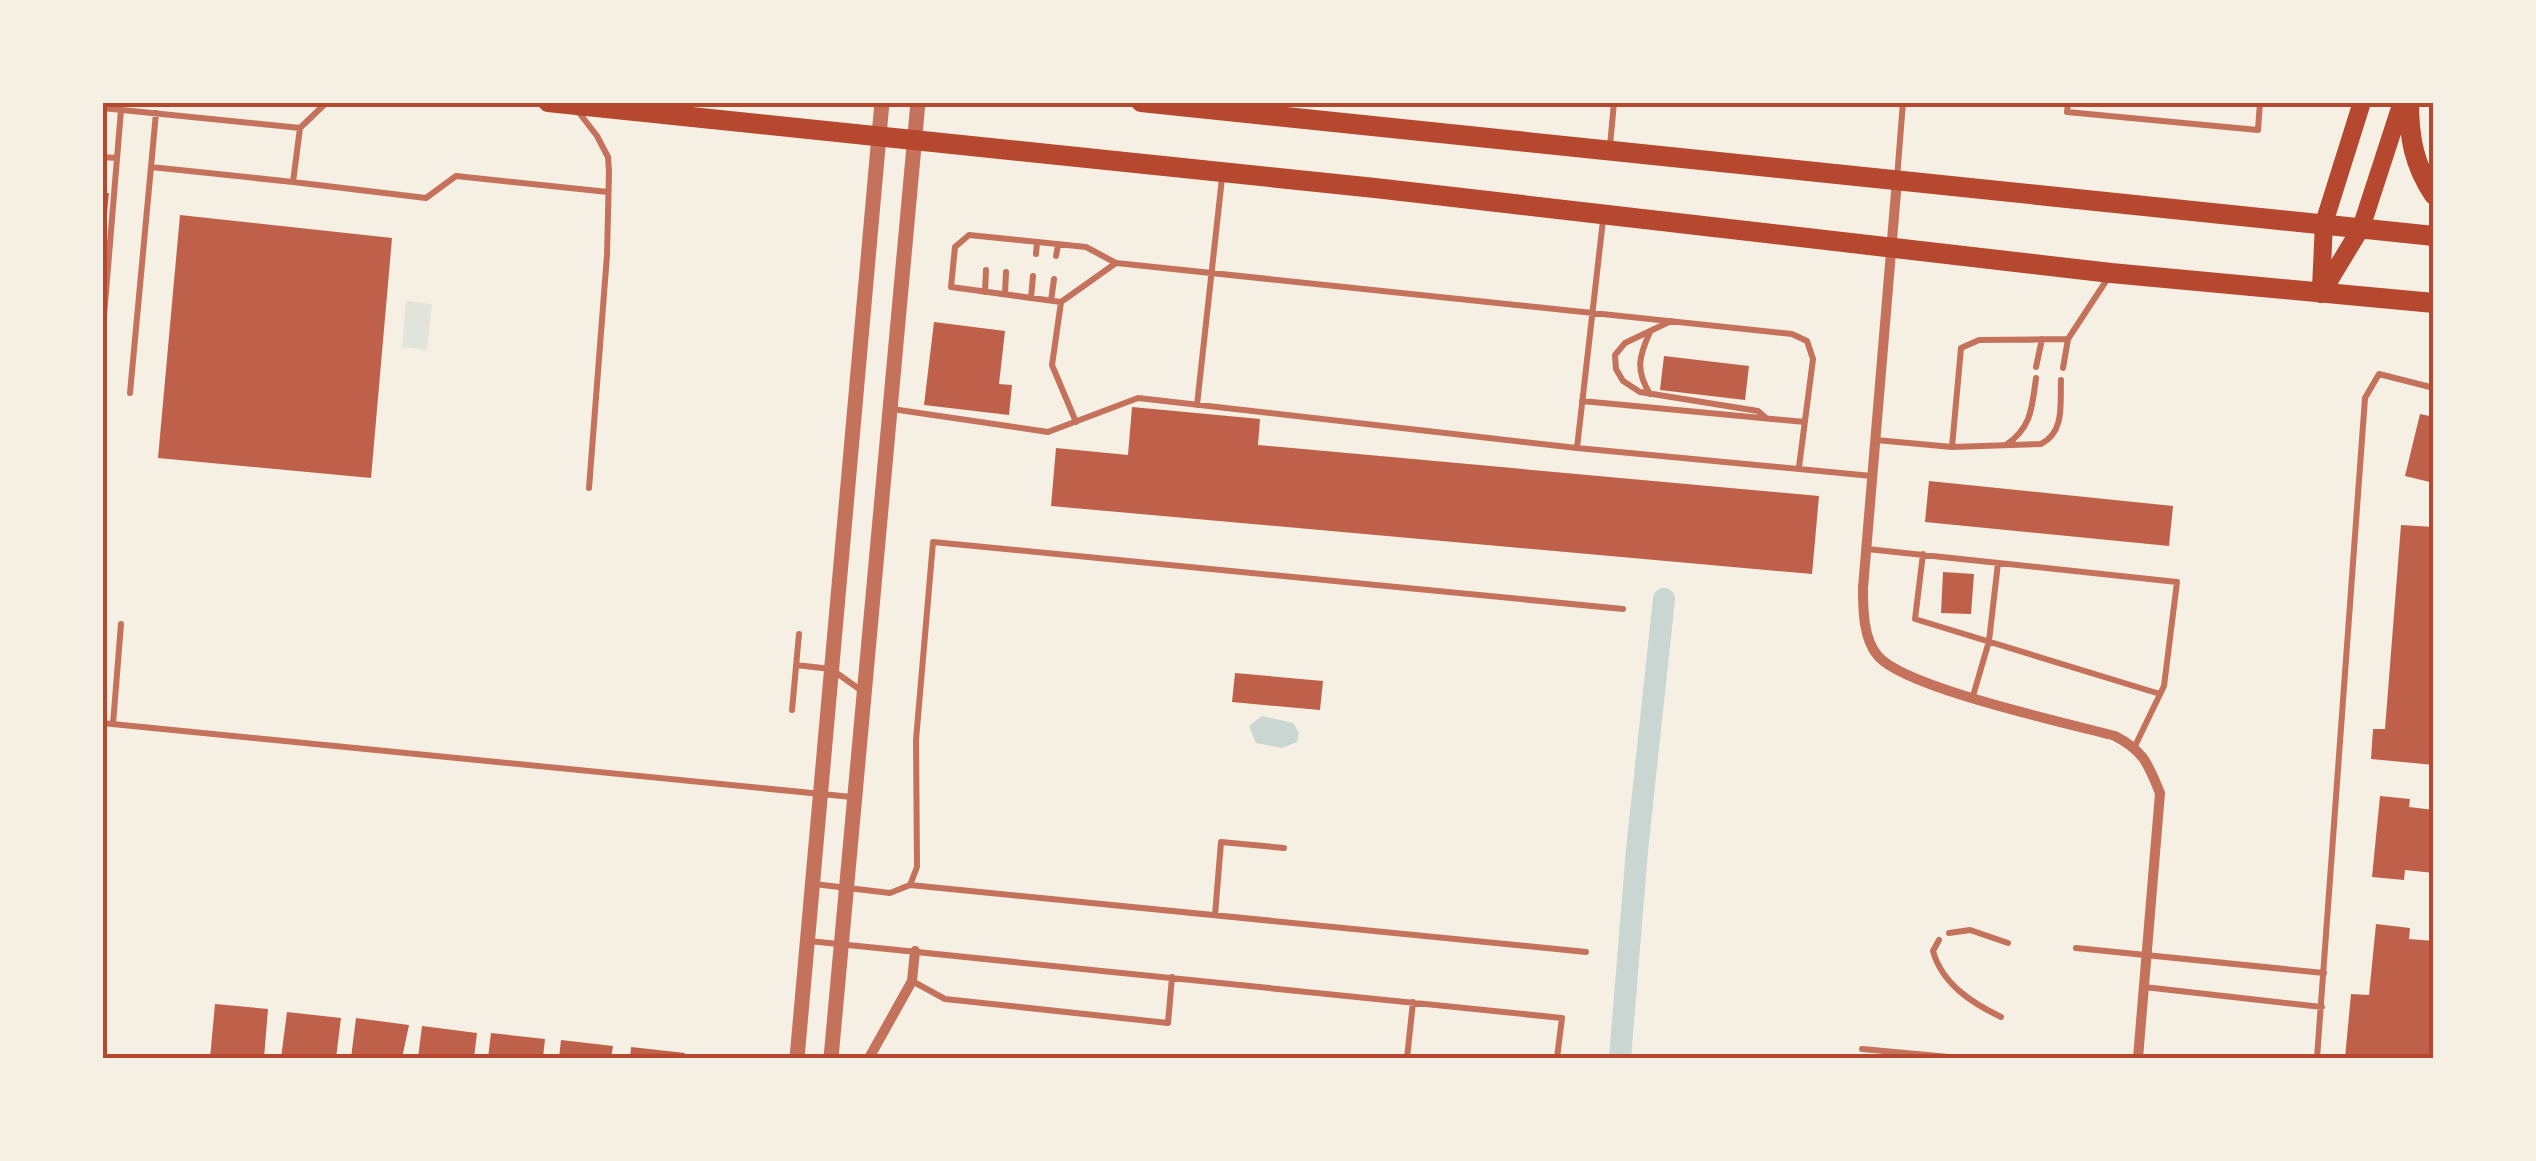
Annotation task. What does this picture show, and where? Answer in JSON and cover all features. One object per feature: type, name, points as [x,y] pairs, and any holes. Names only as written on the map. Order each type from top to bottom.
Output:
[{"type":"main road","points":[[548,102],[1604,214],[2111,273],[2434,302]]},
{"type":"main road","points":[[1141,102],[2434,236]]},
{"type":"main road","points":[[2321,294],[2324,223],[2362,102]]},
{"type":"main road","points":[[2321,294],[2361,228],[2406,102]]},
{"type":"main road","points":[[2406,102],[2412,150],[2419,172],[2434,195]]},
{"type":"street","points":[[797,1058],[882,102]]},
{"type":"street","points":[[830,1058],[918,102]]},
{"type":"street","points":[[1897,179],[1863,613],[1878,656],[1920,682],[2115,736],[2135,746],[2147,762],[2160,793],[2138,1058]]},
{"type":"street","points":[[869,1058],[912,981],[914,951]]},
{"type":"lane","points":[[293,182],[300,128],[327,102]]},
{"type":"lane","points":[[1610,151],[1614,102]]},
{"type":"lane","points":[[1897,179],[1904,102]]},
{"type":"lane","points":[[2068,102],[2067,112],[2258,130],[2260,102]]},
{"type":"lane","points":[[573,105],[608,156],[606,255],[589,488]]},
{"type":"lane","points":[[102,108],[300,128]]},
{"type":"lane","points":[[102,340],[122,110]]},
{"type":"lane","points":[[130,393],[156,113]]},
{"type":"lane","points":[[102,156],[117,158]]},
{"type":"lane","points":[[150,167],[426,198],[456,176],[608,192]]},
{"type":"lane","points":[[1196,405],[1223,174]]},
{"type":"lane","points":[[1577,448],[1604,214]]},
{"type":"lane","points":[[1116,263],[1061,302],[951,287],[954,247],[968,235],[1086,247],[1116,263],[1792,334],[1807,341],[1812,359],[1799,468]]},
{"type":"lane","points":[[988,249],[989,238]]},
{"type":"lane","points":[[1008,250],[1009,240]]},
{"type":"lane","points":[[1036,254],[1037,242]]},
{"type":"lane","points":[[1056,256],[1058,244]]},
{"type":"lane","points":[[985,292],[986,270]]},
{"type":"lane","points":[[1005,294],[1006,272]]},
{"type":"lane","points":[[2063,368],[2068,339],[2111,273]]},
{"type":"lane","points":[[1031,298],[1034,276]]},
{"type":"lane","points":[[1051,301],[1054,278]]},
{"type":"lane","points":[[1061,302],[1052,365],[1076,422]]},
{"type":"lane","points":[[1672,321],[1625,343],[1615,355],[1616,369],[1623,380],[1640,392],[1758,411],[1766,418]]},
{"type":"lane","points":[[1650,394],[1638,372],[1639,356],[1651,331]]},
{"type":"lane","points":[[2036,367],[2042,339]]},
{"type":"lane","points":[[1952,446],[1961,348],[1978,340],[2068,339]]},
{"type":"lane","points":[[2318,1058],[2365,398],[2378,374],[2434,388]]},
{"type":"lane","points":[[2005,445],[2018,436],[2031,417],[2036,378]]},
{"type":"lane","points":[[1876,440],[1952,446],[2041,444],[2059,428],[2062,380]]},
{"type":"lane","points":[[891,409],[1048,432],[1138,398],[1577,448],[1873,476]]},
{"type":"lane","points":[[1582,401],[1805,422]]},
{"type":"lane","points":[[910,886],[917,867],[916,740],[934,542],[1623,609]]},
{"type":"lane","points":[[1867,548],[2178,582],[2160,694],[2135,746]]},
{"type":"lane","points":[[1923,554],[1915,619],[2160,694]]},
{"type":"lane","points":[[1973,696],[1989,641],[1998,563]]},
{"type":"lane","points":[[113,724],[121,624]]},
{"type":"lane","points":[[792,710],[799,634]]},
{"type":"lane","points":[[796,665],[831,669],[863,692]]},
{"type":"lane","points":[[102,723],[853,798]]},
{"type":"lane","points":[[1214,915],[1222,842],[1284,848]]},
{"type":"lane","points":[[812,884],[890,893],[910,886],[1586,952]]},
{"type":"lane","points":[[1948,933],[1970,930],[2008,943]]},
{"type":"lane","points":[[1939,940],[1933,951],[1951,982],[1977,1006],[2001,1017]]},
{"type":"lane","points":[[807,941],[1562,1018],[1557,1058]]},
{"type":"lane","points":[[2076,948],[2324,973]]},
{"type":"lane","points":[[912,981],[946,999],[1168,1023],[1172,977]]},
{"type":"lane","points":[[2144,988],[2322,1007]]},
{"type":"lane","points":[[1407,1058],[1413,1002]]},
{"type":"lane","points":[[1862,1050],[1960,1058]]},
{"type":"shaded area","points":[[406,301],[432,304],[427,350],[402,347]]},
{"type":"shaded area","points":[[1262,716],[1293,723],[1299,733],[1297,742],[1282,748],[1256,743],[1249,726]]},
{"type":"building","points":[[102,193],[109,193],[105,234],[102,234]]},
{"type":"building","points":[[180,215],[392,238],[371,478],[158,458]]},
{"type":"building","points":[[934,322],[1005,331],[999,384],[1012,385],[1009,415],[924,405]]},
{"type":"building","points":[[1664,356],[1749,366],[1745,400],[1660,390]]},
{"type":"building","points":[[1132,407],[1260,419],[1258,445],[1819,496],[1812,574],[1051,506],[1056,448],[1128,455]]},
{"type":"building","points":[[2420,414],[2434,417],[2434,483],[2405,476]]},
{"type":"building","points":[[1929,481],[2173,506],[2169,546],[1925,522]]},
{"type":"building","points":[[2401,525],[2434,527],[2434,765],[2371,759],[2373,729],[2385,729]]},
{"type":"building","points":[[1943,572],[1974,574],[1971,614],[1941,613]]},
{"type":"building","points":[[1235,673],[1323,681],[1320,710],[1232,702]]},
{"type":"building","points":[[2380,796],[2410,799],[2409,807],[2434,810],[2434,873],[2405,870],[2404,880],[2372,877]]},
{"type":"building","points":[[2376,924],[2410,928],[2409,939],[2434,941],[2434,1058],[2345,1058],[2351,994],[2369,995]]},
{"type":"building","points":[[215,1004],[268,1009],[264,1058],[210,1058]]},
{"type":"building","points":[[287,1012],[341,1018],[336,1058],[281,1058]]},
{"type":"building","points":[[356,1018],[409,1025],[402,1058],[351,1058]]},
{"type":"building","points":[[422,1026],[477,1033],[474,1058],[418,1058]]},
{"type":"building","points":[[491,1033],[545,1039],[543,1058],[488,1058]]},
{"type":"building","points":[[561,1040],[613,1046],[611,1058],[559,1058]]},
{"type":"building","points":[[631,1047],[685,1053],[684,1058],[630,1058]]},
{"type":"waterway","points":[[1620,1058],[1664,599]]}]
